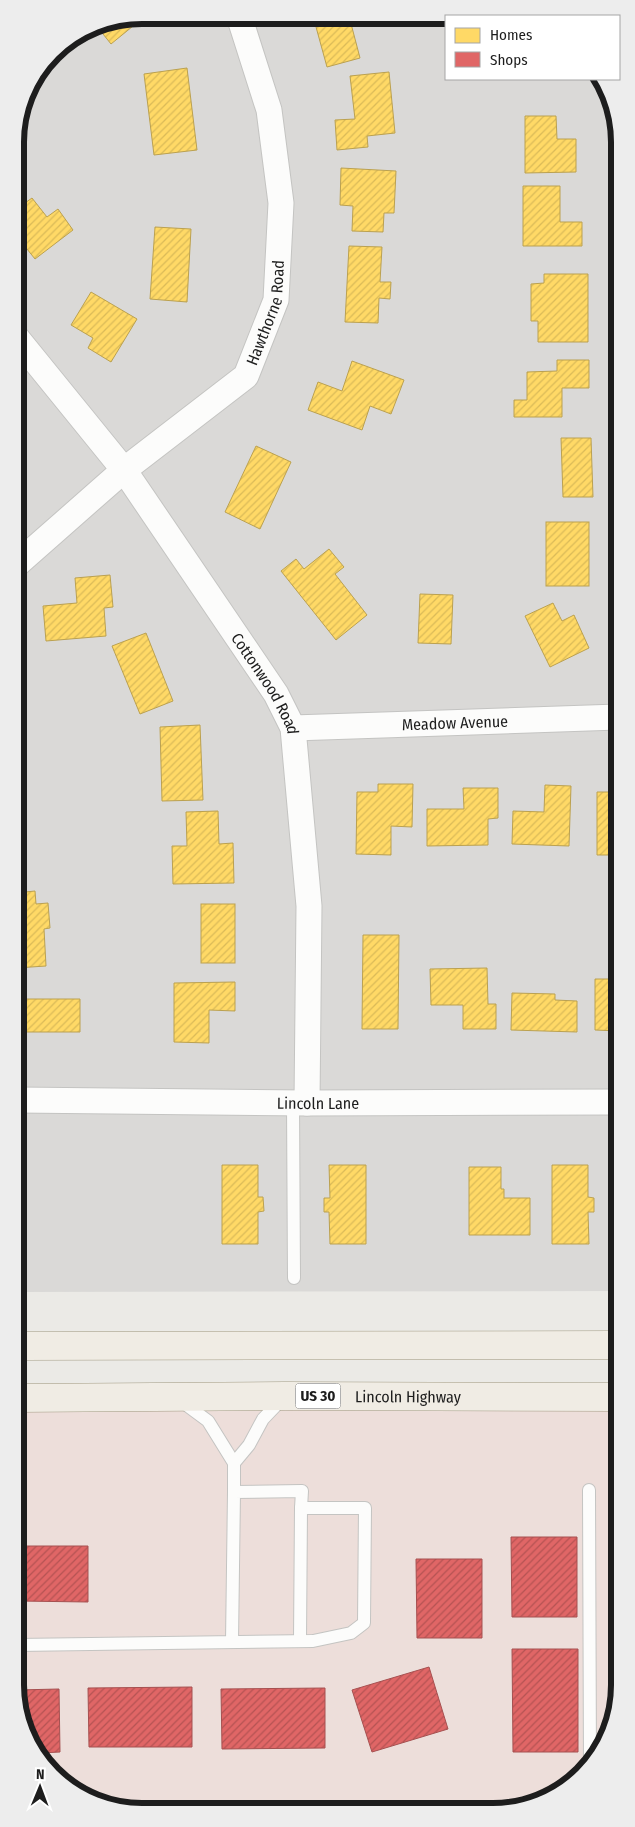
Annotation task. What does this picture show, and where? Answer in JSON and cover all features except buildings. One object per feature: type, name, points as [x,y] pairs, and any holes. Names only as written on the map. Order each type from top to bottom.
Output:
[{"type":"main road","points":[[24,1346],[611,1344]]},
{"type":"main road","name":"Lincoln Highway","points":[[24,1398],[175,1396],[611,1397]]},
{"type":"street","name":"Hawthorne Road","points":[[24,558],[124,470],[246,376],[276,300],[280,203],[269,110],[242,24]]},
{"type":"street","name":"Cottonwood Road","points":[[24,347],[124,470],[276,694],[293,728],[309,906],[300,1103]]},
{"type":"street","name":"Meadow Avenue","points":[[293,728],[611,717]]},
{"type":"street","name":"Lincoln Lane","points":[[24,1100],[300,1103],[611,1102]]},
{"type":"lane","points":[[294,1278],[300,1103]]},
{"type":"lane","points":[[175,1396],[208,1421],[234,1463],[232,1642]]},
{"type":"lane","points":[[234,1463],[249,1445],[264,1419],[285,1396]]},
{"type":"lane","points":[[589,1490],[590,1753]]},
{"type":"lane","points":[[234,1492],[302,1491],[300,1641]]},
{"type":"lane","points":[[24,1645],[313,1641],[351,1633],[364,1623],[365,1508],[301,1508]]},
{"type":"shaded area","points":[[141,24],[445,24],[445,80],[594,80],[602,96],[609,118],[611,134],[611,1291],[24,1292],[24,134],[30,103],[48,70],[64,53],[82,39],[103,30],[118,26]]},
{"type":"shaded area","points":[[212,1405],[611,1410],[611,1693],[609,1709],[602,1731],[587,1757],[577,1769],[552,1788],[517,1801],[494,1803],[141,1803],[118,1801],[82,1788],[65,1775],[65,1762],[52,1762],[48,1757],[33,1731],[26,1709],[24,1686],[24,1410]]}]
